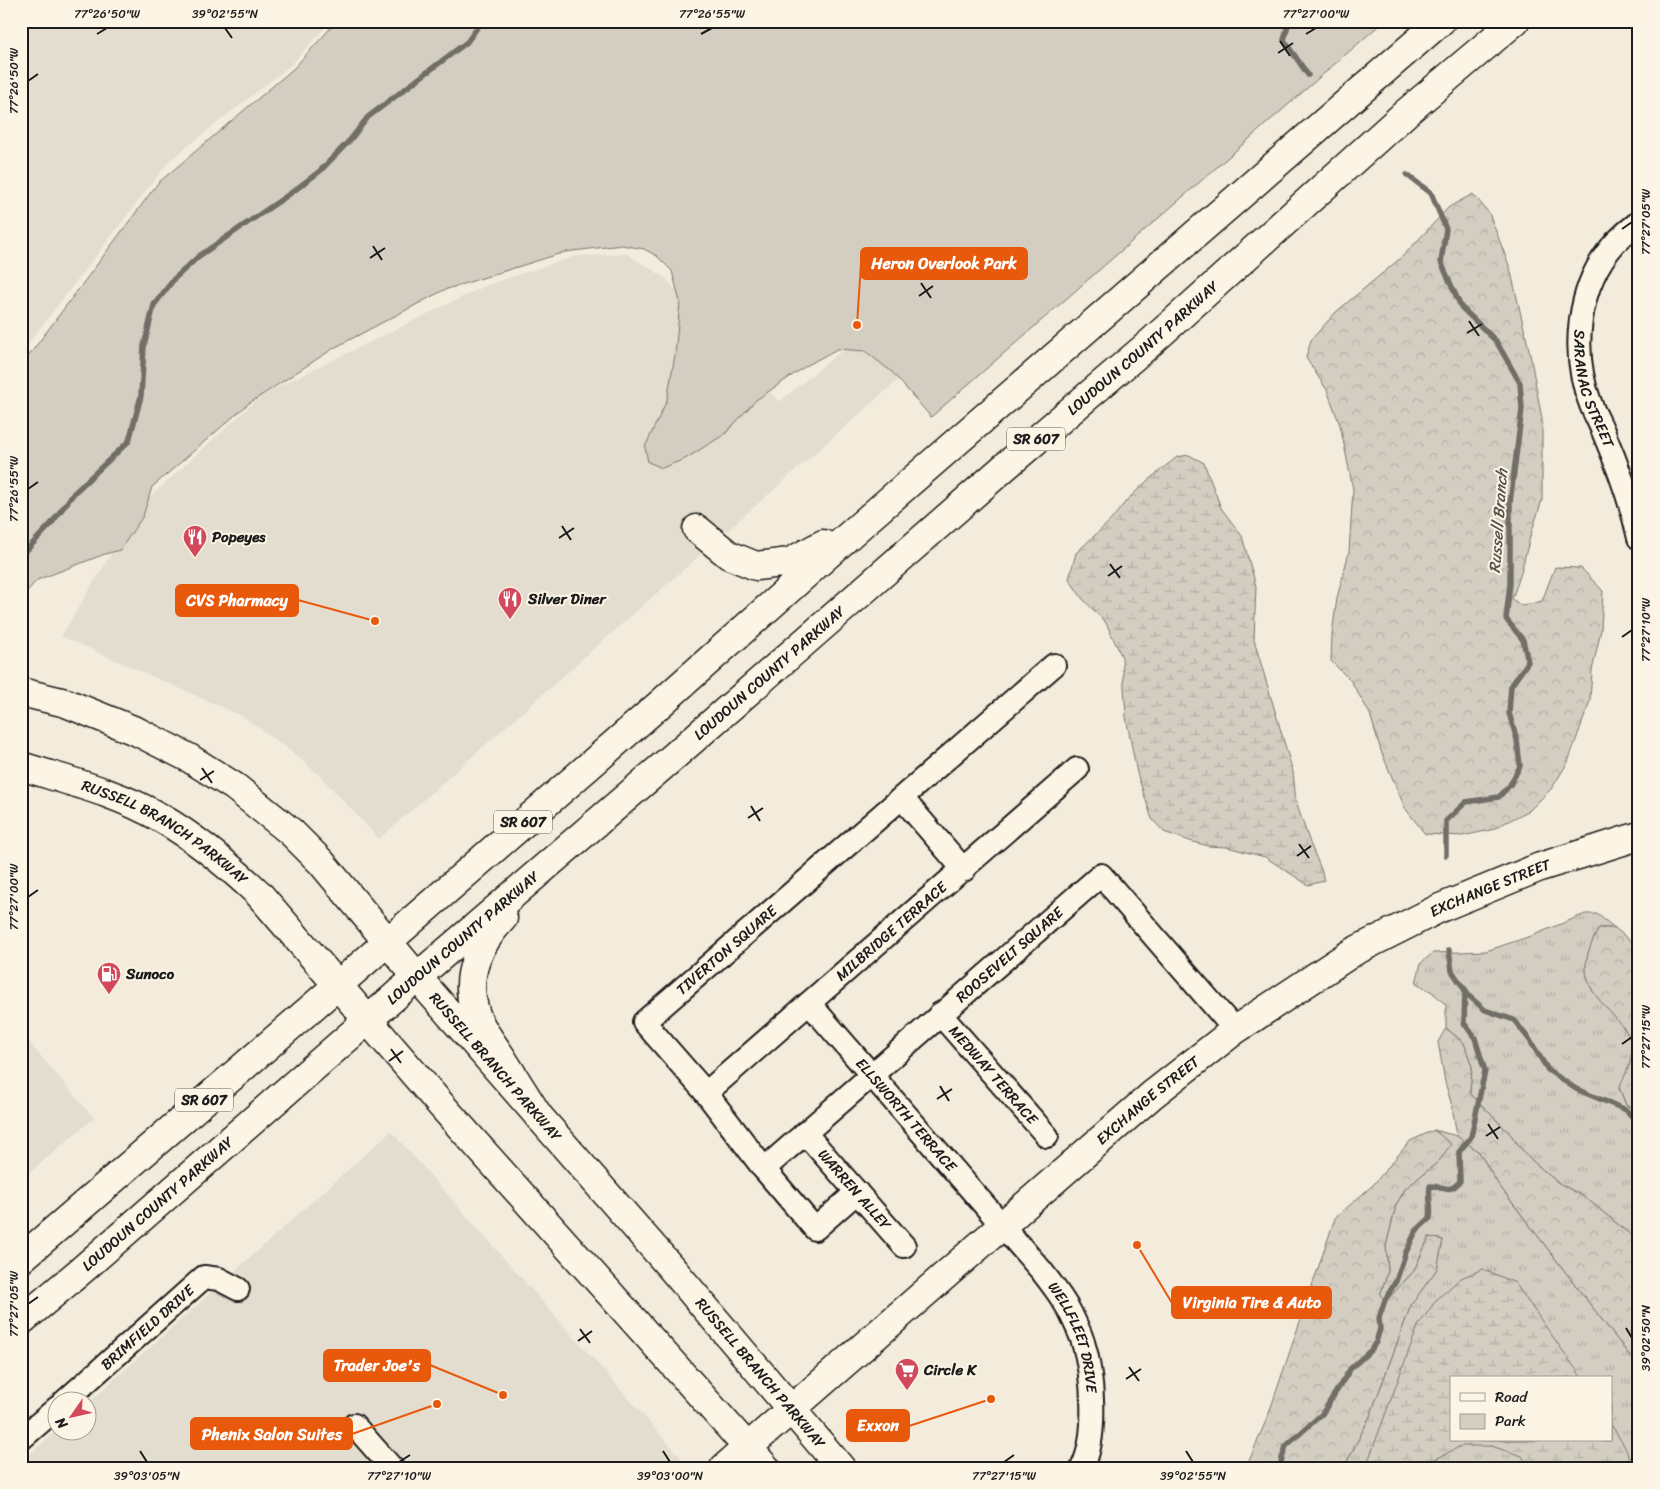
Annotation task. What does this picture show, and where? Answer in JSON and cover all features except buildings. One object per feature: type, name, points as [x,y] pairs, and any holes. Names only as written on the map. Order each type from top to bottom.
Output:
[{"type":"main road","name":"SR 607","points":[[21,1258],[338,985],[660,704],[862,524],[1441,21]]},
{"type":"main road","name":"LOUDOUN COUNTY PARKWAY","points":[[21,1321],[558,857],[1006,465],[1148,344],[1407,112],[1515,21]]},
{"type":"main road","points":[[697,529],[729,555],[756,566],[790,562],[862,524]]},
{"type":"main road","name":"RUSSELL BRANCH PARKWAY","points":[[22,694],[66,704],[138,732],[189,758],[235,787],[291,832],[321,862],[417,977],[674,1271],[841,1468]]},
{"type":"main road","name":"RUSSELL BRANCH PARKWAY","points":[[21,766],[128,802],[160,818],[200,843],[229,866],[258,893],[591,1274],[766,1468]]},
{"type":"main road","name":"EXCHANGE STREET","points":[[724,1468],[1152,1095],[1235,1030],[1354,952],[1440,908],[1540,867],[1639,836]]},
{"type":"main road","points":[[539,1117],[483,1028],[474,1009],[471,980],[484,941],[558,857]]},
{"type":"street","name":"SARANAC STREET","points":[[1639,222],[1616,242],[1592,278],[1582,307],[1580,346],[1583,379],[1590,404],[1625,487],[1639,538]]},
{"type":"street","name":"TIVERTON SQUARE","points":[[857,1192],[815,1229],[764,1170],[706,1093],[644,1022],[1054,665]]},
{"type":"street","name":"MILBRIDGE TERRACE","points":[[706,1093],[1078,769]]},
{"type":"street","points":[[902,798],[964,870]]},
{"type":"street","name":"ROOSEVELT SQUARE","points":[[764,1170],[1101,874],[1235,1030]]},
{"type":"street","name":"ELLSWORTH TERRACE","points":[[809,1003],[1003,1225]]},
{"type":"street","name":"MEDWAY TERRACE","points":[[940,1014],[1048,1136]]},
{"type":"street","name":"WARREN ALLEY","points":[[806,1133],[904,1246]]},
{"type":"street","name":"WELLFLEET DRIVE","points":[[1003,1225],[1060,1296],[1070,1311],[1083,1342],[1091,1381],[1092,1416],[1091,1436],[1082,1468]]},
{"type":"street","name":"BRIMFIELD DRIVE","points":[[75,1392],[204,1277],[219,1279],[238,1289]]},
{"type":"street","points":[[21,1439],[48,1416]]},
{"type":"street","points":[[354,1425],[392,1468]]},
{"type":"shaded area","points":[[21,21],[331,21],[291,65],[169,161],[21,353]]},
{"type":"shaded area","points":[[627,254],[664,277],[779,402],[861,335],[899,379],[379,839],[322,778],[291,751],[242,716],[61,636],[141,505],[263,394],[487,285],[576,256]]},
{"type":"shaded area","points":[[21,1033],[94,1118],[21,1180]]},
{"type":"shaded area","points":[[391,1131],[690,1468],[21,1468],[21,1462],[48,1438],[48,1442],[98,1442],[98,1394]]},
{"type":"green space","points":[[337,21],[1384,21],[931,417],[892,372],[865,351],[837,349],[806,366],[756,400],[725,434],[685,459],[662,468],[648,462],[645,447],[667,400],[675,355],[680,302],[672,271],[657,256],[644,249],[622,245],[565,252],[444,290],[334,348],[248,404],[152,487],[143,516],[120,550],[37,580],[21,598],[21,366],[158,183],[293,69]]},
{"type":"green space","points":[[1473,194],[1489,213],[1510,268],[1530,354],[1542,419],[1542,500],[1512,599],[1522,606],[1542,601],[1555,567],[1581,568],[1603,591],[1601,630],[1592,671],[1590,701],[1568,762],[1552,788],[1530,810],[1491,830],[1462,836],[1425,834],[1405,808],[1381,751],[1370,714],[1351,681],[1331,661],[1332,634],[1337,598],[1349,552],[1353,489],[1340,425],[1327,390],[1306,358],[1311,340],[1336,312],[1403,256],[1449,207]]},
{"type":"green space","points":[[1189,455],[1204,463],[1221,508],[1242,536],[1256,586],[1254,640],[1293,772],[1296,802],[1324,881],[1308,885],[1265,857],[1227,847],[1208,846],[1190,841],[1164,832],[1152,819],[1137,773],[1126,717],[1122,657],[1106,623],[1082,598],[1069,579],[1076,553],[1111,520],[1127,500],[1177,457]]},
{"type":"green space","points":[[1585,914],[1597,914],[1615,928],[1599,928],[1588,953],[1586,974],[1593,991],[1630,1038],[1633,1049],[1627,1073],[1619,1088],[1626,1105],[1639,1112],[1639,1242],[1586,1198],[1557,1182],[1528,1157],[1510,1134],[1470,1093],[1472,1067],[1464,1043],[1446,1028],[1446,1005],[1432,992],[1416,983],[1421,963],[1433,953],[1486,951],[1534,935]]},
{"type":"green space","points":[[1599,928],[1615,928],[1639,948],[1639,1112],[1626,1105],[1619,1087],[1631,1060],[1633,1049],[1631,1041],[1628,1034],[1593,991],[1586,974],[1588,953]]},
{"type":"green space","points":[[1446,1028],[1464,1043],[1472,1067],[1470,1093],[1510,1134],[1528,1157],[1557,1182],[1586,1198],[1639,1242],[1639,1368],[1498,1184],[1479,1152],[1457,1136],[1438,1042]]},
{"type":"green space","points":[[1434,1130],[1457,1136],[1479,1152],[1498,1184],[1639,1368],[1639,1468],[1344,1468],[1370,1416],[1411,1305],[1437,1269],[1443,1240],[1429,1237],[1414,1271],[1386,1301],[1380,1295],[1388,1271],[1386,1246],[1396,1205],[1405,1189],[1439,1161],[1450,1144]]},
{"type":"green space","points":[[1434,1130],[1451,1144],[1439,1161],[1405,1189],[1396,1205],[1386,1246],[1388,1271],[1380,1295],[1386,1301],[1414,1271],[1429,1237],[1443,1240],[1437,1269],[1411,1305],[1370,1416],[1344,1468],[1246,1468],[1268,1416],[1335,1218],[1373,1185],[1410,1141]]},
{"type":"green space","points":[[1483,1269],[1515,1283],[1581,1376],[1450,1376],[1450,1442],[1612,1442],[1612,1426],[1626,1449],[1632,1468],[1529,1468],[1522,1456],[1491,1446],[1461,1446],[1418,1468],[1369,1468],[1367,1464],[1418,1326],[1437,1299],[1461,1278]]},
{"type":"waterway","points":[[21,556],[51,524],[74,493],[129,441],[141,396],[144,346],[154,305],[174,279],[199,256],[320,171],[350,140],[368,117],[467,42],[482,21]]},
{"type":"waterway","name":"Russell Branch","points":[[1289,21],[1284,40],[1308,75]]},
{"type":"waterway","name":"Russell Branch","points":[[1407,175],[1431,193],[1446,229],[1441,262],[1461,307],[1496,341],[1520,383],[1522,409],[1510,503],[1510,584],[1506,619],[1523,640],[1528,662],[1511,686],[1509,713],[1517,740],[1520,766],[1510,785],[1499,797],[1466,802],[1446,821],[1446,855]]},
{"type":"waterway","name":"Russell Branch","points":[[1449,950],[1452,971],[1469,996],[1485,1010],[1514,1020],[1529,1039],[1548,1070],[1576,1089],[1626,1110],[1639,1124]]},
{"type":"waterway","points":[[1279,1468],[1286,1446],[1322,1414],[1351,1368],[1371,1350],[1376,1342],[1380,1329],[1379,1318],[1385,1300],[1396,1281],[1416,1231],[1430,1218],[1430,1186],[1453,1188],[1460,1181],[1459,1152],[1471,1137],[1485,1071],[1475,1038],[1464,1023],[1465,989]]},
{"type":"place","name":"Heron Overlook Park","points":[[857,325]]},
{"type":"place","name":"Popeyes","points":[[195,558]]},
{"type":"place","name":"Silver Diner","points":[[510,620]]},
{"type":"place","name":"CVS Pharmacy","points":[[375,621]]},
{"type":"place","name":"Sunoco","points":[[109,995]]},
{"type":"place","name":"Virginia Tire & Auto","points":[[1137,1245]]},
{"type":"place","name":"Circle K","points":[[907,1391]]},
{"type":"place","name":"Trader Joe's","points":[[503,1395]]},
{"type":"place","name":"Exxon","points":[[991,1399]]},
{"type":"place","name":"Phenix Salon Suites","points":[[437,1404]]}]
